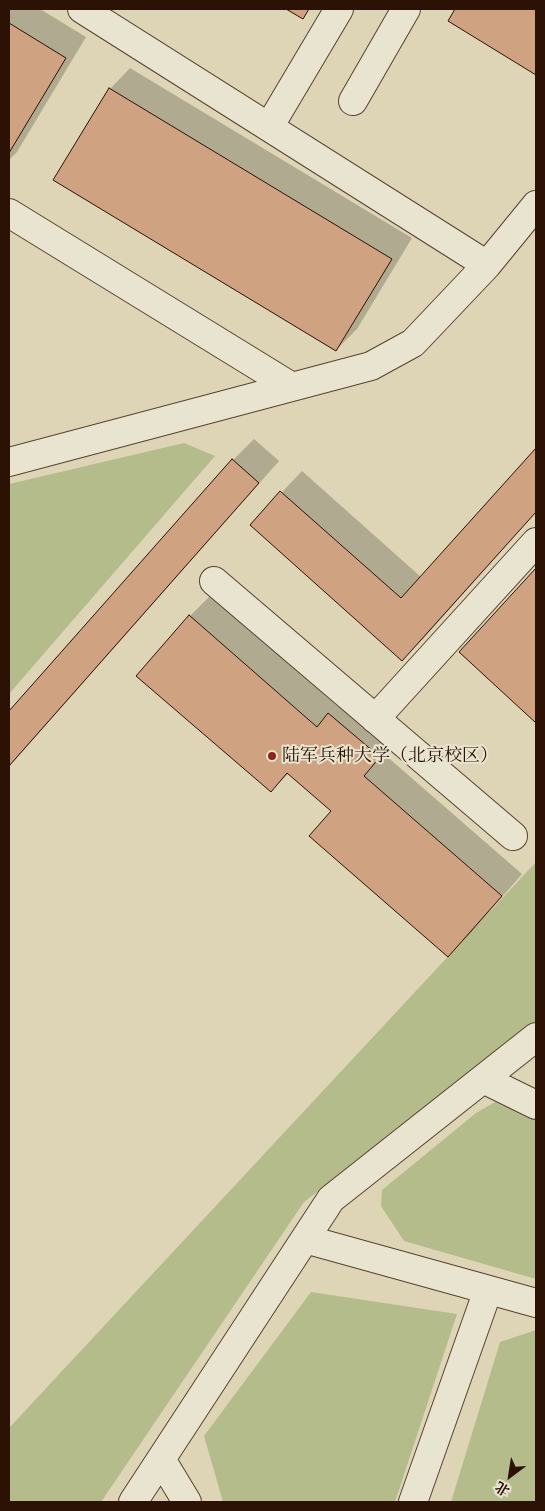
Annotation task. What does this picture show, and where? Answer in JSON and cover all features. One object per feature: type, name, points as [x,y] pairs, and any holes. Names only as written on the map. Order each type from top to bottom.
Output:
[{"type":"street","points":[[82,9],[487,265]]},
{"type":"street","points":[[269,127],[339,9]]},
{"type":"street","points":[[353,101],[406,9]]},
{"type":"street","points":[[9,462],[371,366],[413,343],[487,265],[536,206]]},
{"type":"street","points":[[9,213],[292,387]]},
{"type":"street","points":[[375,719],[536,542]]},
{"type":"street","points":[[214,581],[513,836]]},
{"type":"street","points":[[133,1502],[331,1199],[536,1037]]},
{"type":"street","points":[[483,1079],[536,1105]]},
{"type":"street","points":[[305,1239],[536,1303]]},
{"type":"street","points":[[413,1502],[488,1290]]},
{"type":"street","points":[[161,1460],[187,1502]]},
{"type":"green space","points":[[184,443],[215,456],[9,694],[9,484]]},
{"type":"green space","points":[[536,862],[536,1021],[304,1202],[101,1502],[9,1502],[9,1428]]},
{"type":"green space","points":[[495,1102],[536,1119],[536,1279],[404,1241],[381,1206],[382,1190],[476,1113]]},
{"type":"green space","points":[[311,1292],[457,1314],[395,1502],[223,1502],[204,1436]]},
{"type":"green space","points":[[536,1330],[536,1502],[451,1502],[500,1342]]},
{"type":"building","points":[[286,9],[309,9],[303,19]]},
{"type":"building","points":[[455,9],[536,9],[536,75],[448,21]]},
{"type":"building","points":[[9,23],[66,58],[9,153]]},
{"type":"building","points":[[109,88],[392,259],[336,351],[53,180]]},
{"type":"building","points":[[536,448],[536,512],[402,661],[250,525],[280,491],[401,598]]},
{"type":"building","points":[[232,459],[259,483],[9,766],[9,711]]},
{"type":"building","points":[[536,568],[536,723],[459,652]]},
{"type":"building","points":[[189,615],[317,727],[328,713],[380,757],[364,776],[502,896],[448,957],[309,836],[331,811],[287,773],[271,792],[136,676]]},
{"type":"place","name":"陆军兵种大学（北京校区）","points":[[272,756]]}]
